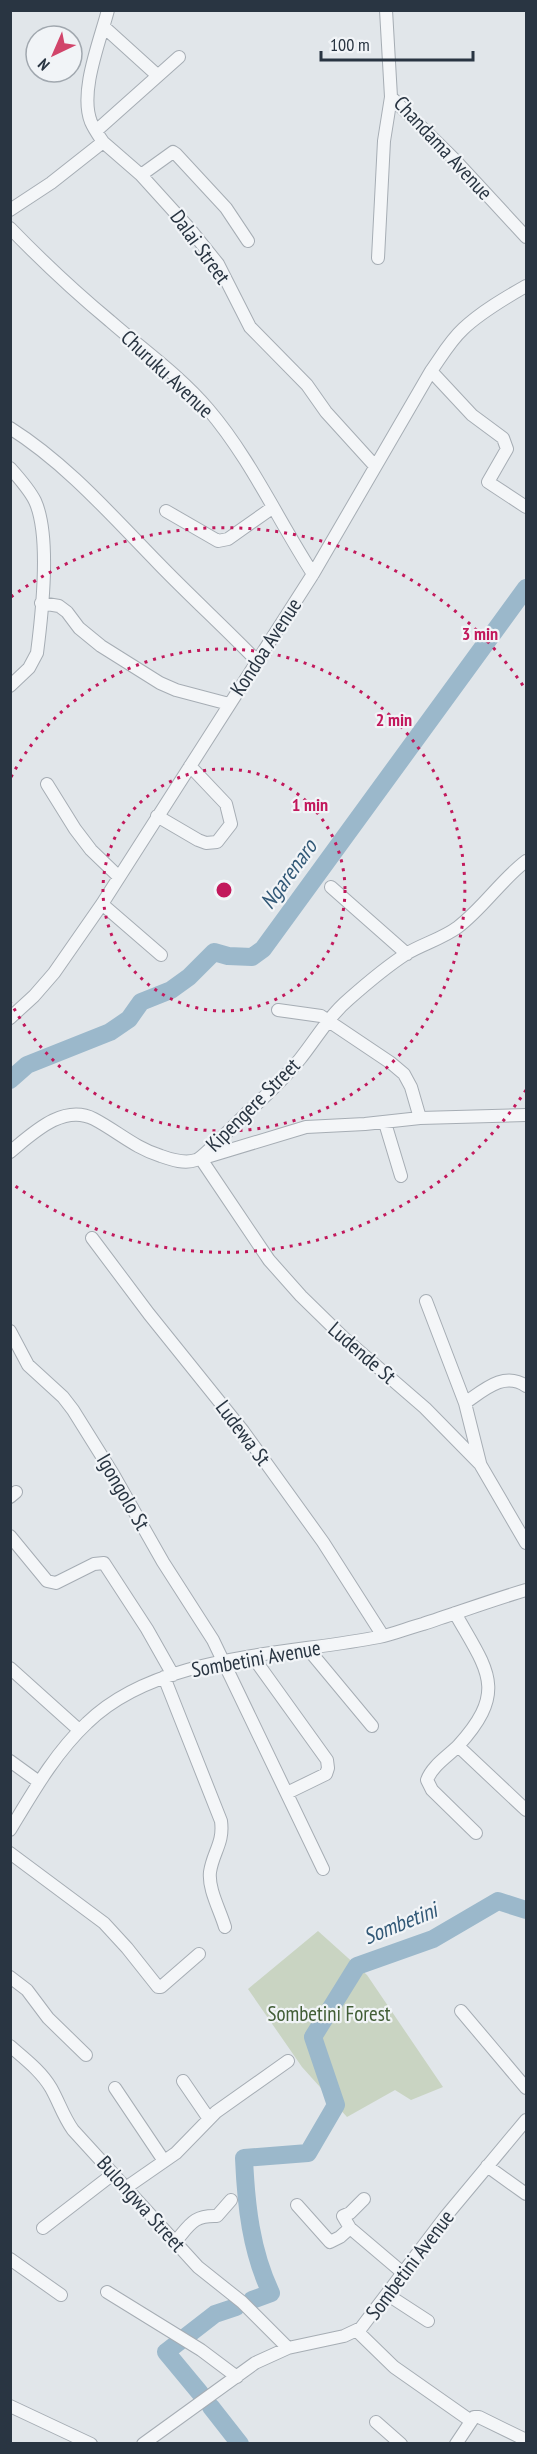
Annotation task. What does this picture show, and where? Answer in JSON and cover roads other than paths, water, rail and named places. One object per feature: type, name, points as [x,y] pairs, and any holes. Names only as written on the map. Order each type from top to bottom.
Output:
[{"type":"street","name":"Dalai Street","points":[[108,10],[92,70],[87,102],[90,120],[96,131],[103,142],[165,199],[218,264],[250,327],[307,385],[327,412],[375,466]]},
{"type":"street","name":"Chandama Avenue","points":[[386,10],[391,97],[454,159],[526,237]]},
{"type":"street","points":[[104,27],[157,75]]},
{"type":"street","points":[[96,131],[179,57]]},
{"type":"street","points":[[378,258],[384,141],[391,97]]},
{"type":"street","points":[[10,210],[51,183],[103,142]]},
{"type":"street","points":[[141,175],[173,152],[226,208],[248,241]]},
{"type":"street","name":"Churuku Avenue","points":[[10,228],[57,275],[110,322],[162,363],[207,408],[239,450],[313,574]]},
{"type":"street","name":"Kondoa Avenue","points":[[10,1018],[54,973],[102,904],[313,574],[431,371],[462,330],[526,285]]},
{"type":"street","points":[[431,371],[472,415],[506,442],[505,454],[488,482],[526,507]]},
{"type":"street","points":[[10,428],[39,447],[66,470],[257,661]]},
{"type":"street","points":[[10,468],[34,501],[41,518],[44,542],[37,653],[29,668],[10,686]]},
{"type":"street","points":[[166,511],[218,541],[228,539],[272,508]]},
{"type":"street","points":[[41,603],[59,606],[101,645],[160,683],[176,690],[229,704]]},
{"type":"street","points":[[157,816],[206,843],[217,842],[231,824],[226,804],[190,766]]},
{"type":"street","points":[[47,784],[80,836],[119,877]]},
{"type":"street","name":"Kipengere Street","points":[[10,1152],[32,1133],[50,1122],[78,1114],[93,1118],[130,1143],[152,1154],[172,1160],[199,1159],[228,1129],[274,1089],[349,999],[407,954],[447,934],[468,919],[513,871],[526,861]]},
{"type":"street","points":[[331,887],[407,954]]},
{"type":"street","points":[[102,904],[161,955]]},
{"type":"street","points":[[278,1010],[315,1014],[392,1063],[404,1074],[414,1094],[420,1118]]},
{"type":"street","points":[[199,1159],[306,1127],[385,1123],[420,1118],[526,1115]]},
{"type":"street","points":[[385,1123],[401,1176]]},
{"type":"street","name":"Ludende St","points":[[199,1159],[269,1260],[301,1296],[344,1338],[425,1408],[480,1464],[526,1543]]},
{"type":"street","name":"Ludewa St","points":[[92,1238],[149,1314],[243,1431],[323,1542],[383,1636]]},
{"type":"street","points":[[426,1300],[465,1402],[480,1464]]},
{"type":"street","name":"Igongolo St","points":[[10,1331],[28,1365],[63,1397],[73,1410],[224,1661],[323,1869]]},
{"type":"street","points":[[465,1402],[505,1380],[511,1379],[526,1386]]},
{"type":"street","points":[[10,1536],[47,1581],[56,1583],[94,1564],[104,1563],[147,1629],[169,1676],[221,1821],[223,1837],[210,1875],[225,1927]]},
{"type":"street","name":"Sombetini Avenue","points":[[10,1830],[39,1782],[79,1730],[96,1715],[135,1689],[169,1676],[224,1661],[383,1636],[526,1590]]},
{"type":"street","points":[[455,1613],[486,1669],[490,1691],[484,1712],[477,1724],[427,1780],[432,1790],[476,1833]]},
{"type":"street","points":[[308,1649],[372,1726]]},
{"type":"street","points":[[254,1657],[327,1760],[326,1774],[287,1793]]},
{"type":"street","points":[[10,1668],[79,1730]]},
{"type":"street","points":[[458,1746],[526,1810]]},
{"type":"street","points":[[10,1761],[39,1782]]},
{"type":"street","points":[[10,1853],[104,1923],[158,1987],[161,1987],[199,1954]]},
{"type":"street","points":[[10,1977],[27,1990],[48,2018],[86,2055]]},
{"type":"street","points":[[461,2011],[526,2088]]},
{"type":"street","name":"Bulongwa Street","points":[[10,2046],[43,2077],[55,2094],[64,2118],[198,2267],[242,2302],[288,2348]]},
{"type":"street","points":[[127,2187],[183,2146],[209,2119],[288,2061]]},
{"type":"street","points":[[183,2081],[209,2119]]},
{"type":"street","points":[[115,2088],[164,2161]]},
{"type":"street","name":"Sombetini Avenue","points":[[143,2444],[255,2363],[288,2348],[334,2339],[357,2331],[367,2323],[403,2273],[526,2120]]},
{"type":"street","points":[[488,2166],[526,2194]]},
{"type":"street","points":[[43,2228],[113,2174]]},
{"type":"street","points":[[364,2199],[350,2213],[343,2216],[350,2229],[403,2273]]},
{"type":"street","points":[[175,2242],[193,2221],[199,2217],[217,2216],[231,2200]]},
{"type":"street","points":[[297,2205],[330,2242],[350,2229]]},
{"type":"street","points":[[10,2259],[61,2295]]},
{"type":"street","points":[[107,2292],[201,2350],[237,2377]]},
{"type":"street","points":[[388,2295],[428,2321]]},
{"type":"street","points":[[357,2331],[394,2367],[471,2421]]},
{"type":"street","points":[[10,2406],[91,2444]]},
{"type":"street","points":[[456,2444],[474,2417],[479,2417],[526,2440]]},
{"type":"street","points":[[376,2422],[401,2444]]},
{"type":"waterway","name":"Ngarenaro","points":[[10,1080],[27,1065],[110,1032],[129,1019],[141,1002],[171,990],[189,977],[214,952],[228,956],[252,957],[263,949],[526,588]]},
{"type":"waterway","name":"Sombetini","points":[[252,2300],[271,2293],[254,2244],[246,2193],[244,2158],[308,2153],[336,2105],[313,2037],[357,1966],[433,1939],[498,1901],[526,1910]]},
{"type":"waterway","name":"Sombetini","points":[[200,2393],[166,2352],[215,2314],[236,2307]]},
{"type":"waterway","name":"Sombetini","points":[[211,2407],[240,2444]]},
{"type":"park label","name":"Sombetini Forest","points":[[329,2014]]}]
